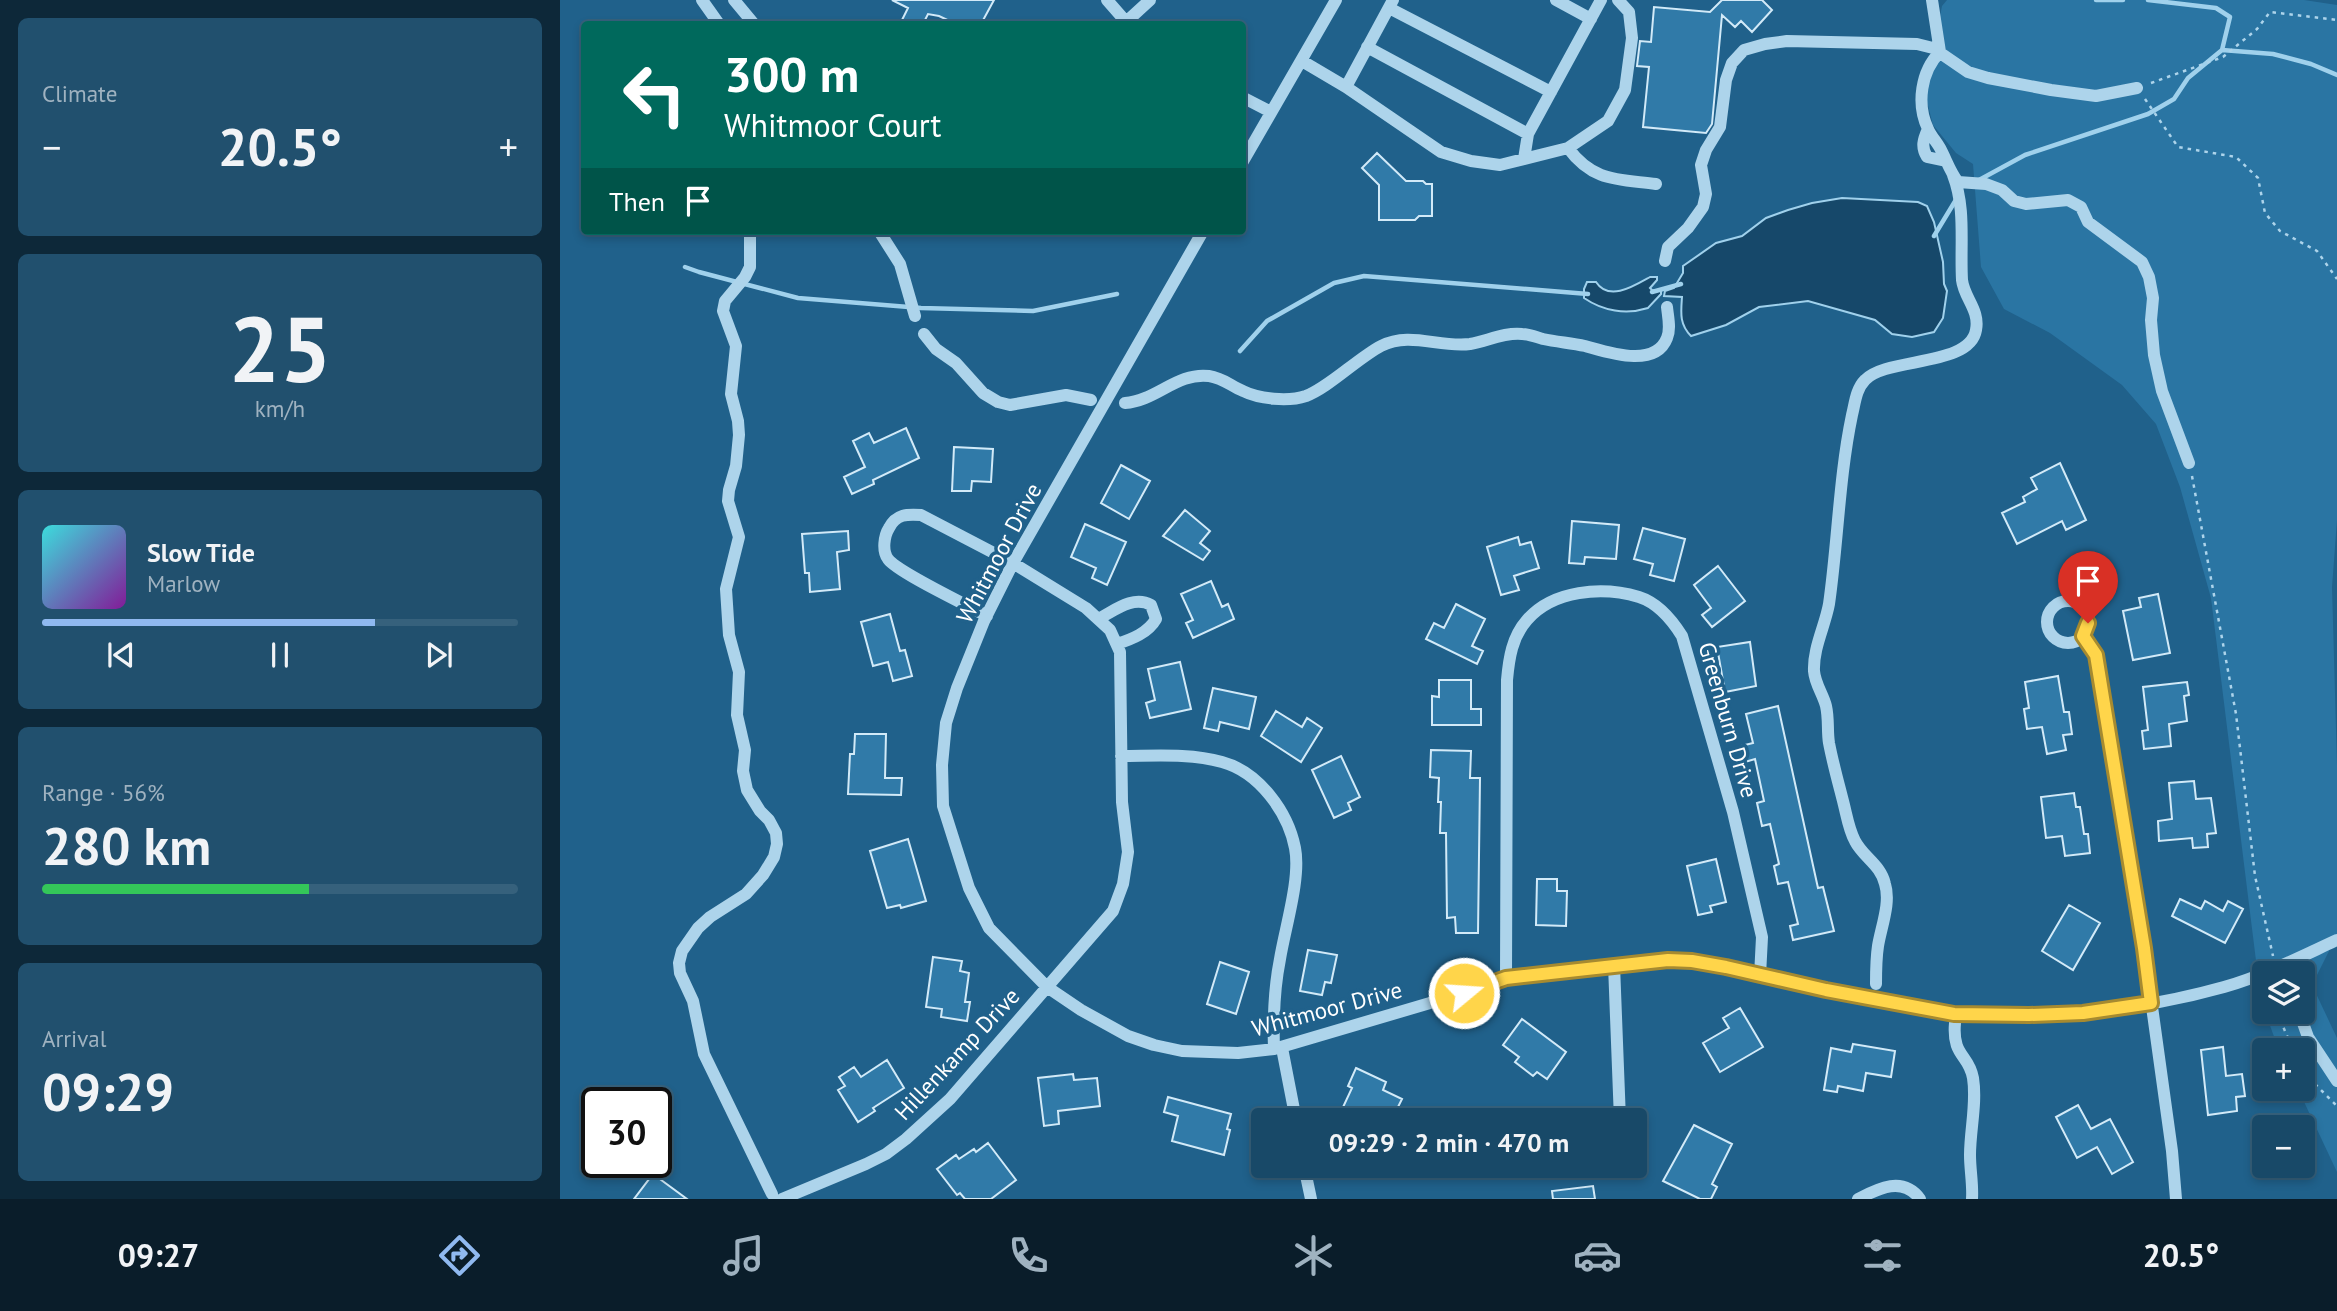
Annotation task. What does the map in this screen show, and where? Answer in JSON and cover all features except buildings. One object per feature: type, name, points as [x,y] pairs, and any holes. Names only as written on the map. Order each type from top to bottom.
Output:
[{"type":"street","points":[[702,0],[717,21]]},
{"type":"street","points":[[734,0],[752,21]]},
{"type":"street","points":[[1107,0],[1125,21]]},
{"type":"street","points":[[1129,21],[1150,0]]},
{"type":"street","points":[[1246,156],[1336,0]]},
{"type":"street","points":[[1556,0],[1591,19]]},
{"type":"street","points":[[1524,159],[1528,134],[1601,0]]},
{"type":"street","points":[[1302,61],[1346,87],[1441,152],[1471,161],[1500,164],[1569,148],[1608,121],[1625,90],[1632,38],[1629,12],[1618,0]]},
{"type":"street","points":[[1932,0],[1940,52]]},
{"type":"street","points":[[1346,87],[1391,4],[1551,92]]},
{"type":"street","points":[[1665,261],[1668,247],[1688,228],[1703,206],[1706,194],[1702,165],[1706,150],[1720,127],[1726,80],[1732,63],[1744,50],[1765,44],[1801,41],[1917,44],[1940,52],[1968,72],[2052,90],[2096,96],[2137,88]]},
{"type":"street","points":[[1367,47],[1528,134]]},
{"type":"street","points":[[1876,984],[1886,888],[1881,872],[1855,841],[1835,770],[1826,707],[1815,681],[1814,668],[1829,604],[1841,480],[1861,385],[1867,377],[1878,372],[1960,349],[1976,334],[1975,310],[1964,292],[1962,281],[1961,214],[1957,186],[1928,129],[1920,94],[1931,61],[1940,52]]},
{"type":"street","points":[[1246,99],[1272,112]]},
{"type":"street","points":[[1569,148],[1580,164],[1603,177],[1656,184]]},
{"type":"street","points":[[1953,175],[1958,182],[1986,184],[2003,190],[2014,201],[2026,204],[2068,200],[2081,207],[2088,222],[2142,262],[2149,277],[2153,298],[2151,320],[2154,355],[2162,391],[2189,463]]},
{"type":"street","points":[[750,235],[750,267],[725,301],[723,311],[736,346],[731,394],[739,435],[728,501],[739,537],[726,589],[729,635],[739,673],[737,715],[745,750],[743,771],[747,790],[769,820],[776,833],[777,844],[774,857],[764,876],[746,894],[698,928],[682,951],[679,963],[680,973],[693,1001],[704,1054],[777,1196]]},
{"type":"street","points":[[882,235],[900,264],[915,316]]},
{"type":"street","name":"Whitmoor Drive","points":[[1201,235],[1013,564],[987,616],[957,688],[946,723],[942,765],[943,806],[969,888],[989,928],[1047,987],[1128,1036],[1154,1045],[1182,1051],[1238,1053],[1278,1049],[1506,978],[1668,960],[1726,967],[1954,1014],[2083,1013],[2151,1003],[2252,978]]},
{"type":"street","points":[[1125,403],[1138,402],[1189,376],[1210,376],[1227,381],[1243,392],[1264,397],[1306,396],[1381,346],[1399,339],[1449,345],[1470,344],[1522,334],[1637,357],[1652,353],[1662,346],[1668,337],[1667,307]]},
{"type":"street","points":[[924,334],[936,349],[956,363],[984,393],[998,401],[1010,405],[1066,395],[1091,400]]},
{"type":"street","points":[[987,616],[888,559],[884,546],[887,531],[894,519],[906,514],[921,514],[1013,564],[1086,608],[1098,619],[1110,630],[1117,644],[1151,628],[1156,619],[1154,609],[1145,601],[1134,601],[1098,619]]},
{"type":"street","name":"Greenburn Drive","points":[[1506,978],[1509,659],[1516,638],[1526,621],[1540,607],[1559,598],[1601,591],[1640,598],[1663,611],[1682,636],[1732,812],[1762,937],[1760,976]]},
{"type":"street","points":[[2083,636],[2096,655],[2144,948],[2172,1151],[2176,1199]]},
{"type":"street","name":"Hillenkamp Drive","points":[[777,1196],[866,1164],[886,1154],[906,1139],[950,1099],[1113,911],[1123,884],[1128,852],[1122,802],[1120,652],[1117,644]]},
{"type":"street","points":[[1121,756],[1188,757],[1224,762],[1259,782],[1283,816],[1295,849],[1294,890],[1279,959],[1273,1009],[1278,1049],[1293,1108]]},
{"type":"street","name":"Whitmoor Drive","points":[[2296,961],[2337,940]]},
{"type":"street","points":[[1614,965],[1620,1108]]},
{"type":"street","points":[[1955,1023],[1954,1041],[1973,1074],[1975,1091],[1970,1156],[1972,1199]]},
{"type":"street","points":[[2303,1024],[2308,1037],[2337,1081]]},
{"type":"street","points":[[1307,1178],[1311,1199]]},
{"type":"street","points":[[1858,1199],[1876,1190],[1899,1185],[1907,1187],[1920,1199]]},
{"type":"path","points":[[2337,20],[2270,12],[2257,29],[2223,57],[2137,88],[2178,147],[2236,157],[2258,178],[2264,212],[2280,231],[2317,251],[2337,279]]},
{"type":"path","points":[[2189,463],[2236,714],[2255,876],[2279,961]]},
{"type":"path","points":[[2315,1084],[2337,1106]]},
{"type":"shaded area","points":[[1947,0],[2304,0],[2337,5],[2337,520],[2332,587],[2337,765],[2337,935],[2315,979],[2315,961],[2256,961],[2211,598],[2180,487],[2156,424],[2122,385],[2050,333],[2004,309],[1981,267],[1973,164],[1956,153],[1933,125],[1925,94],[1942,6]]},
{"type":"shaded area","points":[[1842,198],[1918,202],[1927,206],[1934,222],[1947,291],[1943,318],[1934,332],[1912,337],[1892,334],[1875,320],[1808,301],[1759,307],[1726,325],[1691,336],[1683,322],[1682,297],[1664,296],[1665,291],[1674,288],[1683,273],[1683,266],[1716,243],[1742,236],[1766,218],[1812,203]]},
{"type":"shaded area","points":[[1650,277],[1657,277],[1657,280],[1650,288],[1661,291],[1661,294],[1648,308],[1615,310],[1584,298],[1587,282],[1596,282],[1601,288],[1615,292]]},
{"type":"shaded area","points":[[2315,991],[2337,1038],[2337,1172],[2315,1125],[2315,1115],[2310,1115],[2304,1101],[2315,1101],[2315,1038],[2275,1038],[2269,1024],[2315,1024]]},
{"type":"waterway","points":[[2096,0],[2123,0]]},
{"type":"waterway","points":[[1979,180],[2025,155],[2148,114],[2174,99],[2188,78],[2222,50],[2230,17],[2216,8],[2148,0]]},
{"type":"waterway","points":[[2222,50],[2273,54],[2311,64],[2337,75]]},
{"type":"waterway","points":[[1934,236],[1957,198]]},
{"type":"waterway","points":[[685,267],[798,298],[921,308],[1033,311],[1117,294]]},
{"type":"waterway","points":[[1240,351],[1267,321],[1334,283],[1364,276],[1588,294]]},
{"type":"waterway","points":[[1652,292],[1681,284]]},
{"type":"route","points":[[1464,993],[1506,978],[1668,960],[1726,967],[1826,990],[1954,1014],[2083,1013],[2151,1003],[2096,655],[2083,636],[2088,623]]}]
